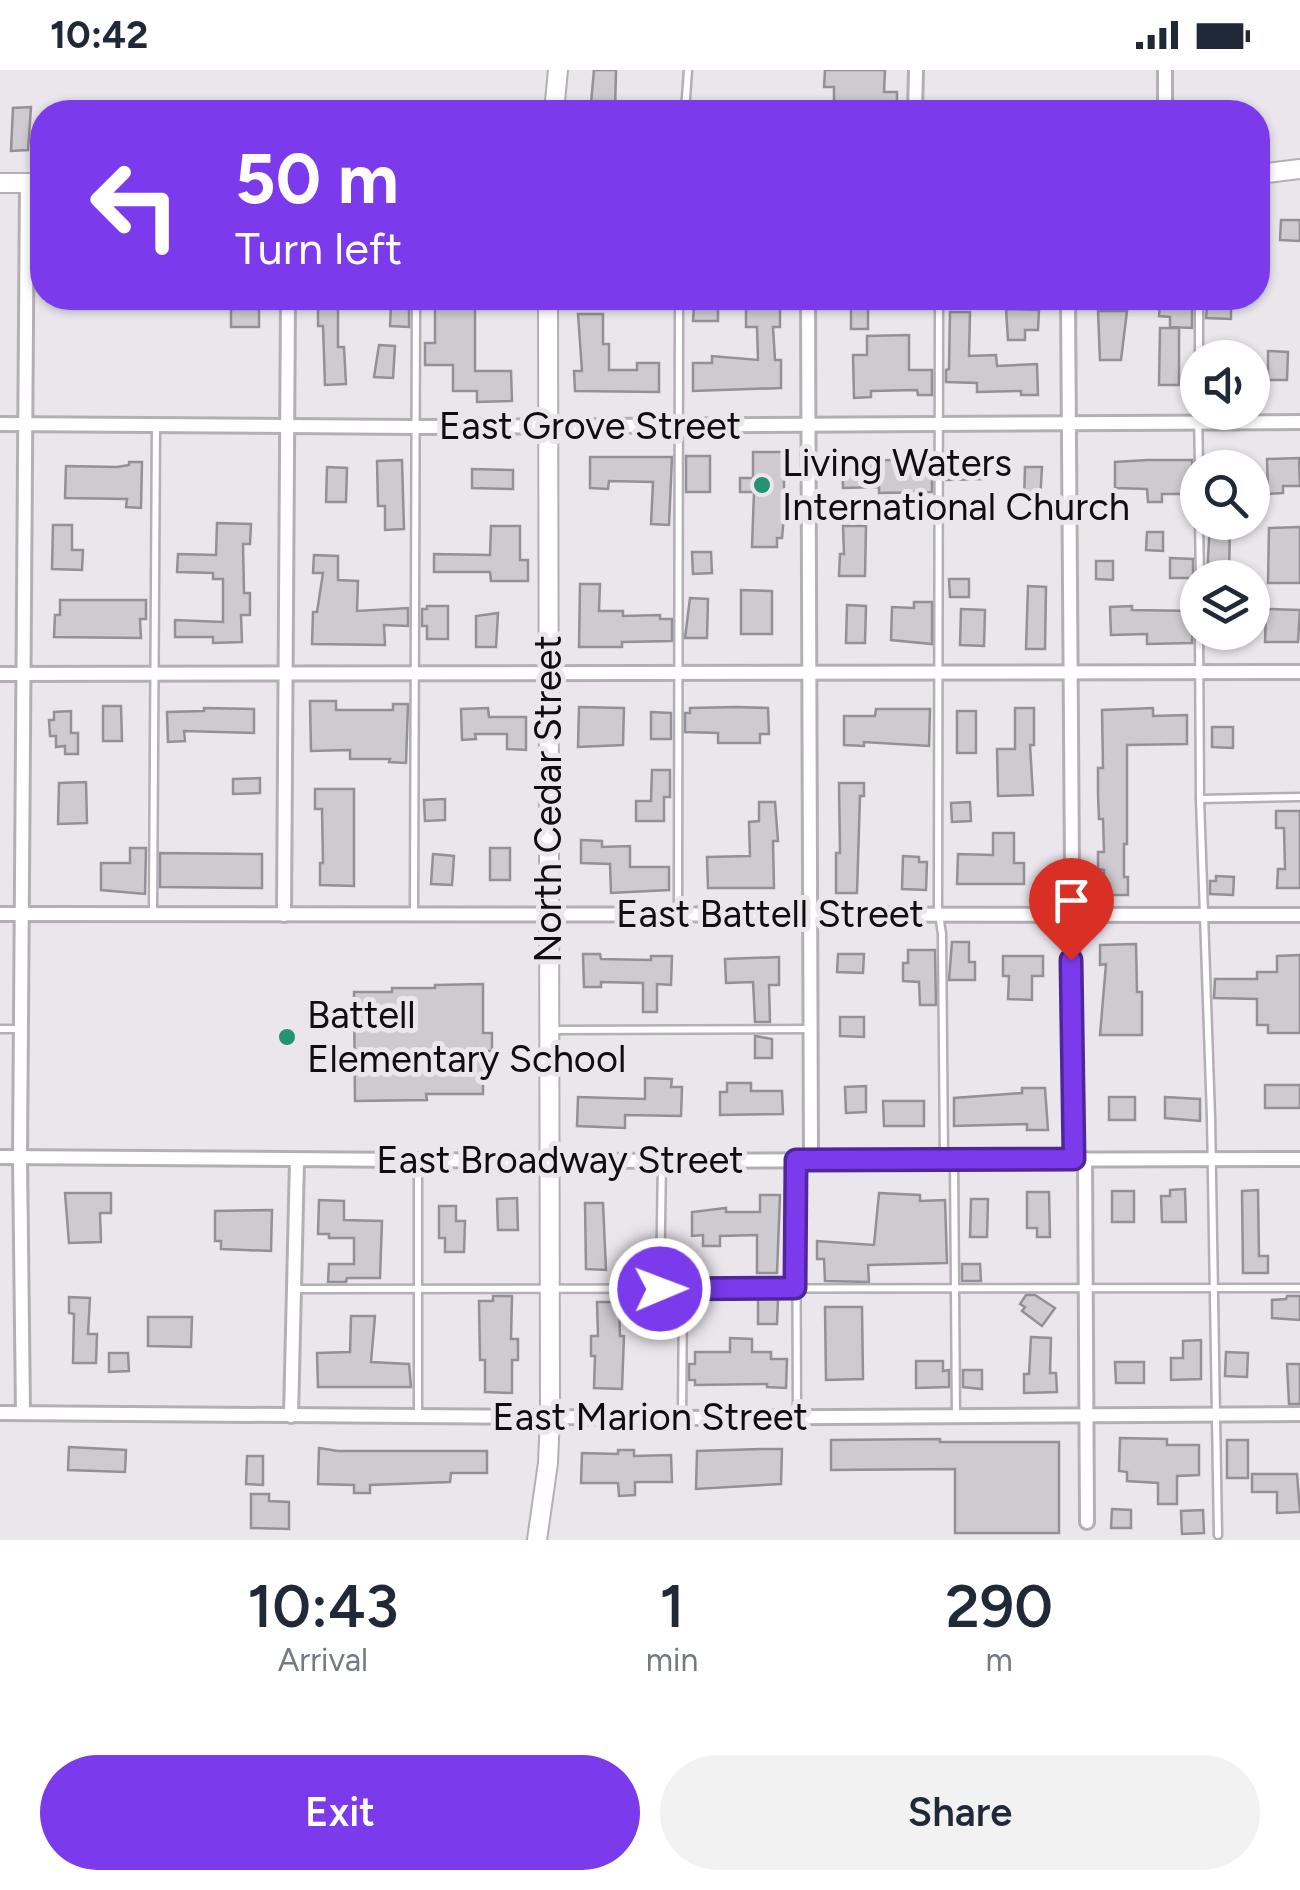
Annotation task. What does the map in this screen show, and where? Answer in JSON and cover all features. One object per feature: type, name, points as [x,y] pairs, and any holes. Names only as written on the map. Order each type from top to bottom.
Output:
[{"type":"street","points":[[555,100],[558,70]]},
{"type":"street","points":[[915,100],[916,70]]},
{"type":"street","points":[[1164,100],[1165,70]]},
{"type":"street","points":[[1270,173],[1300,169]]},
{"type":"street","points":[[0,182],[30,183]]},
{"type":"street","points":[[23,1413],[20,1157],[30,310]]},
{"type":"street","points":[[284,914],[288,310]]},
{"type":"street","name":"North Cedar Street","points":[[536,1540],[543,1513],[550,1416],[548,310]]},
{"type":"street","points":[[803,1160],[810,1028],[808,310]]},
{"type":"street","points":[[1068,310],[1070,914],[1086,1288],[1087,1522]]},
{"type":"street","name":"East Grove Street","points":[[0,424],[808,426],[1180,418]]},
{"type":"street","name":"East Grove Street","points":[[1270,421],[1300,422]]},
{"type":"street","points":[[0,674],[1300,672]]},
{"type":"street","name":"East Battell Street","points":[[0,914],[1300,915]]},
{"type":"street","name":"East Broadway Street","points":[[0,1157],[1300,1159]]},
{"type":"street","points":[[292,1416],[297,1160]]},
{"type":"street","name":"East Marion Street","points":[[0,1413],[682,1418],[1300,1414]]},
{"type":"lane","points":[[686,100],[688,70]]},
{"type":"lane","points":[[414,914],[416,310]]},
{"type":"lane","points":[[678,914],[679,310]]},
{"type":"lane","points":[[939,310],[939,914],[956,1416]]},
{"type":"lane","points":[[1199,310],[1199,340]]},
{"type":"lane","points":[[153,914],[156,423]]},
{"type":"lane","points":[[1199,650],[1218,1535]]},
{"type":"lane","points":[[1200,799],[1300,797]]},
{"type":"lane","points":[[548,1030],[810,1028]]},
{"type":"lane","points":[[0,1029],[22,1029]]},
{"type":"lane","points":[[418,1160],[418,1416]]},
{"type":"lane","points":[[660,1289],[662,1160]]},
{"type":"lane","points":[[797,1418],[795,1288],[803,1160]]},
{"type":"lane","points":[[294,1289],[1300,1288]]},
{"type":"lane","points":[[682,1418],[683,1289]]},
{"type":"building","points":[[594,70],[616,70],[615,100],[591,100]]},
{"type":"building","points":[[825,70],[885,70],[884,92],[897,92],[897,100],[834,100],[834,87],[824,87]]},
{"type":"building","points":[[30,107],[28,150],[11,151],[13,108]]},
{"type":"building","points":[[1281,220],[1300,220],[1300,241],[1280,240]]},
{"type":"building","points":[[231,310],[259,310],[259,327],[231,327]]},
{"type":"building","points":[[318,310],[338,310],[338,347],[344,347],[346,384],[325,385],[323,326],[318,326]]},
{"type":"building","points":[[391,310],[409,310],[409,327],[390,326]]},
{"type":"building","points":[[435,310],[475,310],[475,371],[511,371],[512,401],[477,402],[477,391],[453,391],[453,365],[425,365],[425,343],[435,343]]},
{"type":"building","points":[[694,310],[718,310],[718,321],[693,321]]},
{"type":"building","points":[[746,310],[780,310],[780,327],[773,327],[775,360],[781,360],[781,388],[693,391],[693,363],[712,363],[712,356],[758,360],[757,327],[746,327]]},
{"type":"building","points":[[851,310],[868,310],[868,329],[851,329]]},
{"type":"building","points":[[1006,310],[1039,310],[1038,330],[1025,330],[1025,340],[1008,340]]},
{"type":"building","points":[[1160,310],[1192,310],[1192,328],[1170,327],[1170,317],[1159,316]]},
{"type":"building","points":[[1207,310],[1231,310],[1231,319],[1206,318]]},
{"type":"building","points":[[1098,311],[1127,311],[1121,360],[1100,360]]},
{"type":"building","points":[[950,312],[970,312],[969,356],[996,355],[997,366],[1037,364],[1038,395],[1021,395],[1021,391],[977,392],[977,383],[946,382]]},
{"type":"building","points":[[578,314],[603,314],[603,344],[609,344],[609,370],[637,370],[637,363],[659,363],[659,392],[575,391],[574,371],[582,371]]},
{"type":"building","points":[[1160,328],[1179,328],[1179,385],[1159,385]]},
{"type":"building","points":[[909,335],[909,370],[932,370],[932,395],[918,395],[917,390],[871,391],[871,397],[854,398],[853,355],[867,355],[867,336]]},
{"type":"building","points":[[379,345],[395,346],[393,378],[374,377]]},
{"type":"building","points":[[1270,351],[1288,352],[1287,380],[1270,380]]},
{"type":"building","name":"Living Waters International Church","points":[[753,452],[784,452],[784,516],[777,547],[752,547],[754,492],[740,492],[740,478],[753,478]]},
{"type":"building","points":[[686,456],[710,456],[710,492],[686,492]]},
{"type":"building","points":[[590,457],[672,457],[669,525],[651,524],[653,482],[609,481],[608,489],[590,488]]},
{"type":"building","points":[[842,457],[856,457],[856,461],[932,459],[932,492],[879,493],[879,487],[843,488]]},
{"type":"building","points":[[983,457],[984,479],[946,480],[946,459]]},
{"type":"building","points":[[1299,458],[1300,486],[1283,486],[1283,493],[1270,494],[1270,459]]},
{"type":"building","points":[[402,460],[404,529],[385,530],[385,506],[378,506],[377,461]]},
{"type":"building","points":[[1180,460],[1180,494],[1162,494],[1162,502],[1148,502],[1147,489],[1115,488],[1115,462]]},
{"type":"building","points":[[142,462],[141,508],[126,507],[127,499],[65,498],[66,466],[117,467]]},
{"type":"building","points":[[327,467],[347,468],[346,502],[326,502]]},
{"type":"building","points":[[1025,467],[1042,467],[1040,501],[1024,500]]},
{"type":"building","points":[[472,469],[513,470],[513,489],[472,488]]},
{"type":"building","points":[[217,523],[251,524],[250,544],[243,544],[244,593],[250,593],[250,615],[241,615],[242,642],[213,643],[213,637],[175,637],[175,620],[223,622],[223,579],[213,579],[213,573],[177,572],[178,554],[216,555]]},
{"type":"building","points":[[53,525],[72,525],[72,550],[83,550],[82,570],[52,569]]},
{"type":"building","points":[[491,526],[520,526],[520,560],[528,560],[528,581],[491,581],[490,572],[434,572],[434,554],[490,555]]},
{"type":"building","points":[[843,526],[866,526],[865,576],[839,576],[840,554],[844,554]]},
{"type":"building","points":[[1300,527],[1300,583],[1270,583],[1270,528]]},
{"type":"building","points":[[1147,532],[1163,532],[1163,551],[1146,550]]},
{"type":"building","points":[[1209,540],[1230,540],[1229,560],[1208,560]]},
{"type":"building","points":[[692,552],[711,552],[712,573],[693,574]]},
{"type":"building","points":[[314,555],[338,556],[338,580],[358,581],[357,611],[408,608],[408,626],[384,625],[385,645],[312,644],[313,612],[317,612],[323,573],[313,573]]},
{"type":"building","points":[[1170,558],[1193,559],[1180,560],[1180,578],[1170,578]]},
{"type":"building","points":[[1096,561],[1113,561],[1113,580],[1096,579]]},
{"type":"building","points":[[949,579],[969,579],[969,597],[950,597]]},
{"type":"building","points":[[580,584],[600,584],[599,611],[672,619],[672,641],[579,647]]},
{"type":"building","points":[[1028,586],[1046,587],[1045,649],[1026,649]]},
{"type":"building","points":[[741,590],[772,591],[772,634],[741,634]]},
{"type":"building","points":[[690,598],[708,599],[707,638],[685,638]]},
{"type":"building","points":[[60,600],[146,600],[146,619],[140,619],[141,638],[54,637]]},
{"type":"building","points":[[914,602],[932,602],[932,644],[891,640],[892,607],[914,608]]},
{"type":"building","points":[[847,605],[866,606],[865,643],[846,643]]},
{"type":"building","points":[[448,606],[448,639],[427,639],[422,609]]},
{"type":"building","points":[[1110,607],[1180,611],[1180,643],[1147,644],[1147,634],[1111,635]]},
{"type":"building","points":[[961,609],[985,610],[984,646],[960,645]]},
{"type":"building","points":[[1270,609],[1300,610],[1298,642],[1270,642]]},
{"type":"building","points":[[498,613],[496,647],[476,647],[476,616]]},
{"type":"building","points":[[310,701],[336,701],[336,710],[393,710],[393,704],[408,704],[406,763],[350,759],[350,750],[311,751]]},
{"type":"building","points":[[103,706],[121,706],[122,741],[103,741]]},
{"type":"building","points":[[579,707],[624,708],[623,745],[578,747]]},
{"type":"building","points":[[488,708],[489,717],[526,717],[526,750],[507,749],[507,734],[475,734],[476,739],[462,740],[461,709]]},
{"type":"building","points":[[690,708],[768,708],[769,734],[760,734],[760,743],[718,743],[718,733],[685,732],[685,713],[690,713]]},
{"type":"building","points":[[1015,708],[1034,708],[1034,745],[1030,745],[1033,795],[998,796],[997,749],[1015,749]]},
{"type":"building","points":[[1153,708],[1153,716],[1187,715],[1187,744],[1127,745],[1124,877],[1128,877],[1128,895],[1104,895],[1104,870],[1098,869],[1098,852],[1104,852],[1098,795],[1098,768],[1103,768],[1102,710]]},
{"type":"building","points":[[254,709],[254,733],[184,731],[185,741],[168,742],[167,712]]},
{"type":"building","points":[[876,709],[930,709],[929,746],[864,742],[864,746],[844,745],[844,716],[875,716]]},
{"type":"building","points":[[71,711],[71,733],[78,733],[78,754],[65,754],[65,746],[56,747],[56,736],[50,736],[49,720],[54,720],[54,712]]},
{"type":"building","points":[[957,711],[976,711],[976,753],[957,753]]},
{"type":"building","points":[[651,712],[671,713],[671,739],[651,739]]},
{"type":"building","points":[[1212,727],[1233,727],[1233,748],[1212,747]]},
{"type":"building","points":[[652,770],[670,770],[670,797],[664,797],[664,821],[636,821],[636,801],[651,801]]},
{"type":"building","points":[[260,778],[260,793],[233,794],[233,779]]},
{"type":"building","points":[[86,782],[87,823],[58,824],[59,783]]},
{"type":"building","points":[[839,783],[864,783],[864,796],[860,796],[857,893],[836,893]]},
{"type":"building","points":[[315,789],[354,789],[354,886],[320,885],[322,809],[315,809]]},
{"type":"building","points":[[445,799],[445,820],[425,821],[424,800]]},
{"type":"building","points":[[759,802],[775,802],[778,841],[773,841],[774,888],[708,888],[707,857],[750,856],[749,822],[759,821]]},
{"type":"building","points":[[970,802],[971,821],[952,822],[951,803]]},
{"type":"building","points":[[1276,811],[1300,811],[1300,888],[1277,888],[1278,869],[1285,869],[1284,828],[1276,828]]},
{"type":"building","points":[[993,833],[1014,833],[1014,863],[1024,863],[1024,884],[957,884],[958,854],[993,855]]},
{"type":"building","points":[[581,840],[602,841],[602,847],[630,846],[630,867],[669,867],[669,890],[611,893],[610,864],[581,863]]},
{"type":"building","points":[[130,848],[146,848],[145,894],[101,890],[101,863],[130,863]]},
{"type":"building","points":[[490,848],[510,848],[510,880],[490,880]]},
{"type":"building","points":[[160,853],[262,854],[262,888],[160,887]]},
{"type":"building","points":[[433,854],[454,856],[452,885],[431,884]]},
{"type":"building","points":[[903,856],[927,862],[926,890],[902,889]]},
{"type":"building","points":[[1216,876],[1234,877],[1233,895],[1210,894],[1210,881],[1216,881]]},
{"type":"building","points":[[952,942],[969,942],[969,962],[975,962],[975,980],[949,980]]},
{"type":"building","points":[[1136,944],[1142,1035],[1100,1035],[1106,964],[1100,965],[1100,945]]},
{"type":"building","points":[[908,950],[935,950],[936,1005],[920,1005],[919,982],[903,981]]},
{"type":"building","points":[[583,954],[600,954],[601,959],[651,960],[651,956],[672,956],[671,985],[657,984],[657,1012],[643,1012],[643,983],[601,982],[601,987],[584,987]]},
{"type":"building","points":[[838,954],[864,954],[863,973],[837,972]]},
{"type":"building","points":[[1300,955],[1300,1033],[1268,1033],[1268,1025],[1257,1025],[1257,999],[1214,998],[1215,979],[1257,979],[1257,972],[1277,972],[1277,956]]},
{"type":"building","points":[[1003,956],[1043,956],[1043,976],[1032,976],[1032,1000],[1008,999],[1009,976],[1003,976]]},
{"type":"building","points":[[779,957],[779,985],[769,985],[770,1022],[755,1022],[753,982],[726,983],[725,959]]},
{"type":"building","points":[[483,984],[483,1033],[492,1033],[492,1051],[483,1051],[483,1094],[426,1094],[427,1100],[355,1101],[354,992]]},
{"type":"building","points":[[840,1017],[864,1017],[864,1037],[840,1036]]},
{"type":"building","points":[[755,1036],[772,1039],[772,1058],[755,1058]]},
{"type":"building","points":[[645,1078],[672,1079],[671,1087],[682,1087],[681,1116],[625,1115],[625,1128],[577,1126],[578,1097],[645,1099]]},
{"type":"building","points":[[727,1083],[751,1083],[751,1091],[782,1091],[783,1114],[720,1115],[720,1092],[727,1092]]},
{"type":"building","points":[[1265,1085],[1300,1085],[1300,1108],[1265,1108]]},
{"type":"building","points":[[866,1086],[866,1112],[846,1113],[845,1087]]},
{"type":"building","points":[[1022,1088],[1045,1088],[1048,1130],[1027,1130],[1027,1124],[954,1126],[954,1098],[1022,1093]]},
{"type":"building","points":[[1109,1097],[1135,1097],[1135,1120],[1109,1120]]},
{"type":"building","points":[[1165,1097],[1200,1099],[1200,1121],[1165,1118]]},
{"type":"building","points":[[883,1101],[924,1101],[924,1126],[884,1126]]},
{"type":"building","points":[[1185,1189],[1186,1222],[1162,1222],[1161,1196],[1170,1196],[1170,1190]]},
{"type":"building","points":[[1258,1190],[1259,1256],[1268,1256],[1268,1273],[1243,1273],[1242,1191]]},
{"type":"building","points":[[1112,1191],[1134,1191],[1134,1222],[1112,1222]]},
{"type":"building","points":[[1027,1192],[1049,1192],[1050,1237],[1037,1237],[1037,1228],[1027,1228]]},
{"type":"building","points":[[65,1193],[111,1193],[111,1213],[100,1213],[101,1242],[69,1243]]},
{"type":"building","points":[[879,1193],[920,1195],[920,1201],[945,1200],[947,1263],[868,1265],[869,1282],[825,1281],[824,1259],[817,1259],[817,1241],[874,1245]]},
{"type":"building","points":[[760,1195],[780,1195],[777,1273],[757,1273],[757,1235],[720,1236],[720,1246],[703,1246],[703,1235],[692,1236],[692,1212],[726,1208],[726,1212],[760,1212]]},
{"type":"building","points":[[517,1198],[518,1230],[498,1230],[497,1199]]},
{"type":"building","points":[[971,1199],[988,1199],[987,1237],[970,1237]]},
{"type":"building","points":[[319,1200],[344,1201],[344,1220],[382,1221],[380,1278],[328,1282],[329,1264],[354,1264],[354,1238],[318,1234]]},
{"type":"building","points":[[585,1203],[603,1203],[606,1270],[586,1269]]},
{"type":"building","points":[[439,1206],[456,1206],[456,1221],[465,1221],[464,1252],[445,1252],[445,1238],[439,1238]]},
{"type":"building","points":[[272,1210],[271,1251],[221,1249],[221,1241],[215,1241],[215,1211]]},
{"type":"building","points":[[962,1264],[980,1264],[981,1281],[962,1281]]},
{"type":"building","points":[[1026,1295],[1035,1295],[1055,1308],[1042,1326],[1022,1311],[1025,1307],[1020,1304]]},
{"type":"building","points":[[493,1296],[512,1296],[511,1339],[518,1339],[518,1360],[512,1360],[512,1393],[485,1392],[479,1301],[493,1301]]},
{"type":"building","points":[[1300,1296],[1300,1320],[1272,1318],[1272,1300]]},
{"type":"building","points":[[69,1297],[90,1298],[88,1334],[97,1334],[96,1363],[73,1363],[74,1314],[69,1313]]},
{"type":"building","points":[[758,1299],[778,1299],[777,1324],[758,1324]]},
{"type":"building","points":[[597,1302],[619,1302],[620,1336],[624,1336],[622,1389],[594,1388],[591,1336],[598,1336]]},
{"type":"building","points":[[825,1307],[862,1307],[863,1379],[826,1380]]},
{"type":"building","points":[[351,1316],[375,1316],[371,1362],[409,1364],[411,1387],[318,1387],[317,1353],[350,1352]]},
{"type":"building","points":[[148,1317],[192,1317],[191,1347],[148,1346]]},
{"type":"building","points":[[1031,1337],[1051,1338],[1050,1373],[1056,1373],[1057,1392],[1024,1393]]},
{"type":"building","points":[[730,1338],[752,1339],[752,1352],[771,1352],[771,1359],[787,1359],[786,1388],[767,1384],[695,1385],[695,1380],[689,1380],[689,1364],[695,1364],[695,1352],[730,1352]]},
{"type":"building","points":[[1201,1340],[1201,1379],[1171,1380],[1171,1358],[1183,1358],[1183,1341]]},
{"type":"building","points":[[1226,1352],[1248,1353],[1247,1377],[1225,1376]]},
{"type":"building","points":[[109,1353],[128,1353],[129,1371],[109,1372]]},
{"type":"building","points":[[916,1361],[943,1361],[943,1371],[949,1370],[949,1387],[916,1388]]},
{"type":"building","points":[[1115,1362],[1144,1362],[1144,1383],[1116,1383]]},
{"type":"building","points":[[1287,1364],[1300,1364],[1300,1404],[1289,1404]]},
{"type":"building","points":[[963,1370],[982,1370],[982,1389],[963,1387]]},
{"type":"building","points":[[1120,1438],[1167,1439],[1167,1445],[1199,1445],[1199,1475],[1177,1476],[1177,1504],[1158,1504],[1158,1483],[1127,1481],[1127,1472],[1119,1471]]},
{"type":"building","points":[[831,1440],[1059,1442],[1059,1533],[955,1533],[955,1469],[831,1470]]},
{"type":"building","points":[[1227,1440],[1248,1440],[1248,1478],[1227,1478]]},
{"type":"building","points":[[69,1447],[126,1450],[125,1472],[68,1470]]},
{"type":"building","points":[[319,1448],[487,1451],[487,1473],[451,1473],[450,1482],[370,1485],[370,1493],[354,1493],[354,1485],[318,1484]]},
{"type":"building","points":[[782,1449],[781,1484],[696,1489],[697,1451]]},
{"type":"building","points":[[618,1450],[634,1450],[634,1456],[671,1455],[672,1482],[635,1482],[635,1495],[619,1496],[618,1483],[581,1483],[582,1453],[618,1454]]},
{"type":"building","points":[[247,1456],[263,1456],[263,1485],[246,1484]]},
{"type":"building","points":[[1252,1474],[1297,1474],[1300,1512],[1277,1513],[1277,1492],[1252,1492]]},
{"type":"building","points":[[251,1494],[269,1494],[269,1501],[289,1502],[289,1529],[251,1528]]},
{"type":"building","points":[[1112,1509],[1131,1510],[1131,1528],[1111,1528]]},
{"type":"building","points":[[1203,1510],[1204,1533],[1182,1534],[1181,1511]]},
{"type":"place","name":"Living Waters International Church","points":[[762,485]]},
{"type":"place","name":"Battell Elementary School","points":[[287,1037]]},
{"type":"route","points":[[660,1289],[795,1288],[796,1160],[1074,1159],[1071,960]]}]
